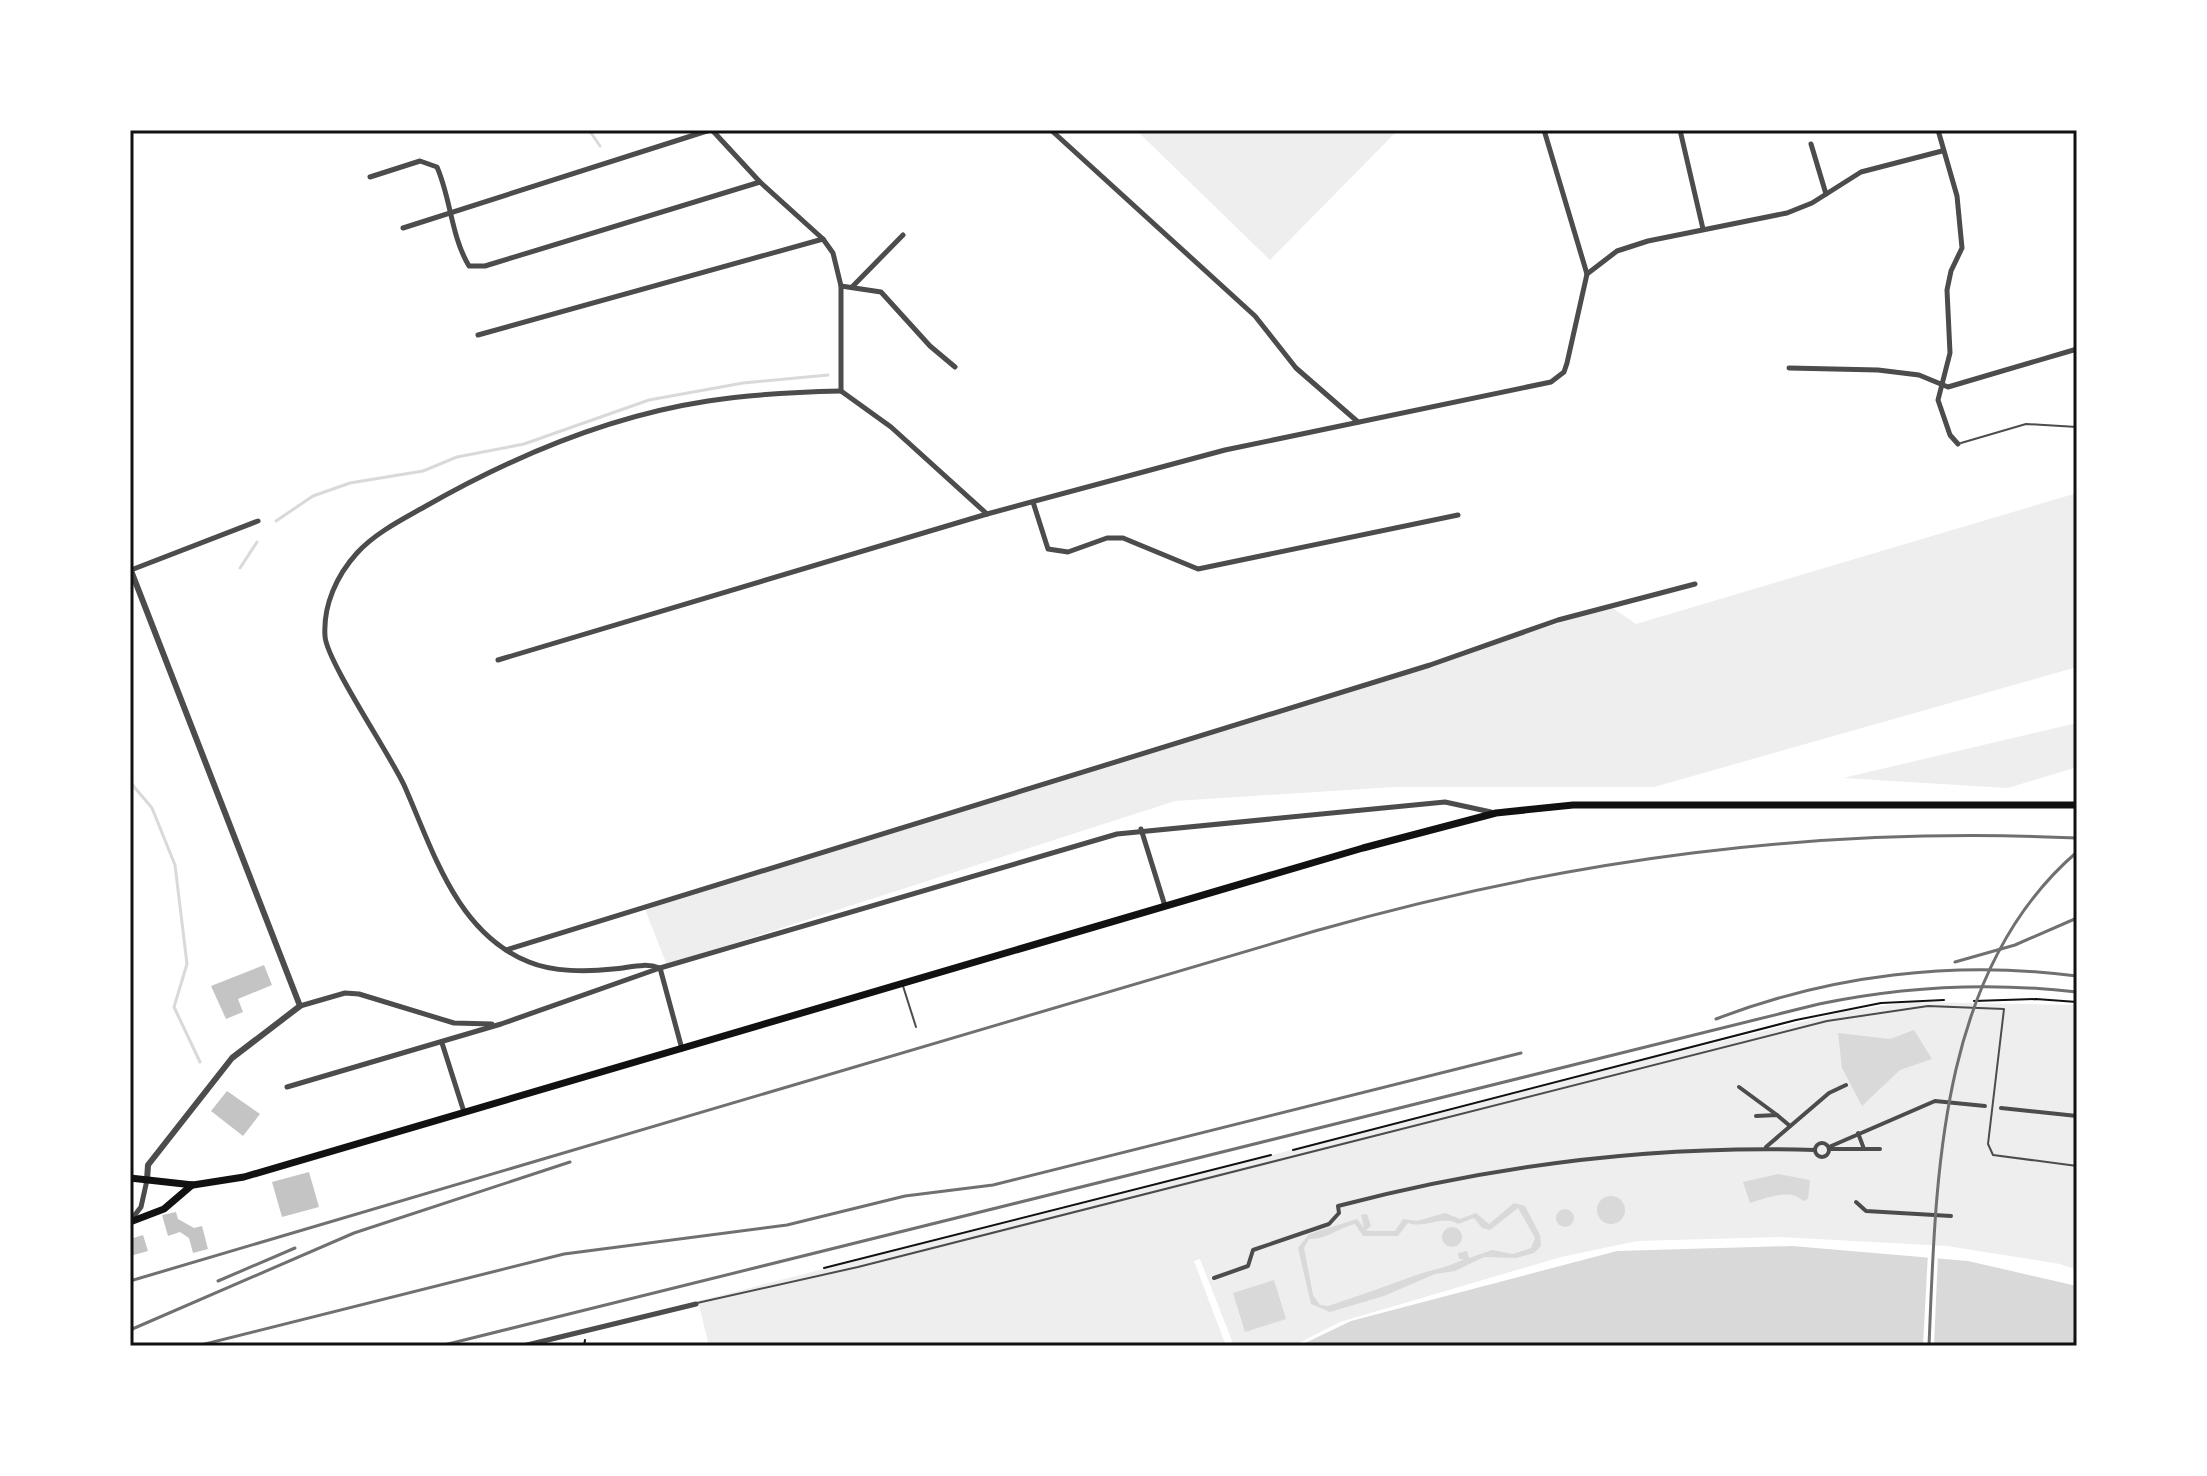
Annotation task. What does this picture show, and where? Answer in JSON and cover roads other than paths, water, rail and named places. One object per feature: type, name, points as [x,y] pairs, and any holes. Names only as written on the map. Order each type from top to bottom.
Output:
[{"type":"main road","points":[[130,1178],[193,1185],[244,1177],[1414,833],[1496,813],[1573,805],[2077,805]]},
{"type":"main road","points":[[130,1221],[164,1209],[193,1185]]},
{"type":"street","points":[[403,228],[551,178],[711,130],[760,182],[823,239],[833,253],[841,286],[841,391]]},
{"type":"street","points":[[1051,130],[1255,316],[1296,368],[1358,422]]},
{"type":"street","points":[[498,660],[987,514],[1225,450],[1536,388],[1557,377],[1567,363],[1587,274],[1544,130]]},
{"type":"street","points":[[1680,130],[1703,229]]},
{"type":"street","points":[[1938,130],[1957,196],[1962,248],[1951,271],[1947,290],[1951,342],[1938,400],[1950,435],[1958,444]]},
{"type":"street","points":[[1811,144],[1826,194]]},
{"type":"street","points":[[1587,274],[1617,251],[1703,229],[1787,213],[1861,172],[1942,151]]},
{"type":"street","points":[[370,177],[420,161],[437,167],[469,266],[485,266],[760,182]]},
{"type":"street","points":[[852,287],[903,235]]},
{"type":"street","points":[[478,335],[823,239]]},
{"type":"street","points":[[841,286],[881,292],[930,346],[955,367]]},
{"type":"street","points":[[1789,368],[1878,370],[1919,375],[1942,386],[2077,349]]},
{"type":"street","points":[[660,968],[645,964],[568,970],[531,963],[491,940],[454,896],[391,757],[324,638],[334,585],[358,552],[394,524],[479,475],[592,430],[707,401],[841,391],[891,427],[987,514]]},
{"type":"street","points":[[1033,502],[1048,549],[1057,552],[1107,538],[1123,538],[1198,569],[1458,515]]},
{"type":"street","points":[[258,521],[130,569],[300,1006]]},
{"type":"street","points":[[506,950],[1430,665],[1558,620],[1695,584]]},
{"type":"street","points":[[287,1087],[442,1043],[660,968],[1141,829],[1445,802],[1496,813]]},
{"type":"street","points":[[1141,829],[1165,906]]},
{"type":"street","points":[[660,968],[682,1049]]},
{"type":"street","points":[[130,1221],[141,1207],[148,1165],[232,1058],[300,1006],[345,993],[359,994],[454,1023],[501,1024]]},
{"type":"street","points":[[442,1043],[464,1112]]},
{"type":"street","points":[[1764,1149],[1829,1093],[1846,1085]]},
{"type":"street","points":[[1739,1087],[1790,1126]]},
{"type":"street","points":[[1214,1278],[1248,1266],[1253,1250],[1329,1224],[1339,1213],[1338,1206],[1382,1194],[1540,1164],[1691,1149],[1815,1150],[1823,1158],[1829,1148],[1858,1133],[1935,1101],[1985,1106]]},
{"type":"street","points":[[2001,1108],[2077,1116]]},
{"type":"street","points":[[1756,1116],[1777,1115]]},
{"type":"street","points":[[1858,1133],[1864,1149]]},
{"type":"street","points":[[1815,1150],[1820,1143],[1829,1148],[1880,1149]]},
{"type":"street","points":[[1856,1202],[1866,1211],[1951,1216]]},
{"type":"street","points":[[523,1346],[696,1304]]},
{"type":"lane","points":[[1958,444],[2026,424],[2077,427]]},
{"type":"lane","points":[[902,984],[916,1027]]},
{"type":"lane","points":[[696,1304],[845,1270],[1827,1021],[1928,1006],[2004,1009],[1988,1144],[1993,1155],[2077,1166]]},
{"type":"waterway","points":[[589,130],[600,146]]},
{"type":"waterway","points":[[276,521],[313,496],[350,483],[423,471],[457,457],[524,444],[649,400],[743,383],[828,375]]},
{"type":"waterway","points":[[240,568],[257,542]]},
{"type":"waterway","points":[[130,782],[152,808],[175,865],[187,964],[174,1007],[200,1062]]},
{"type":"railway","points":[[130,1281],[1315,931],[1504,884],[1692,853],[1787,843],[1883,837],[2077,838]]},
{"type":"railway","points":[[1929,1346],[1942,1147],[1954,1081],[1971,1016],[1996,956],[2031,901],[2077,852]]},
{"type":"railway","points":[[1955,962],[2015,945],[2077,918]]},
{"type":"railway","points":[[1716,1019],[1803,991],[1894,975],[1985,970],[2077,976]]},
{"type":"railway","points":[[440,1346],[1819,1004],[1883,993],[1948,988],[2012,987],[2077,992]]},
{"type":"railway","points":[[197,1346],[564,1254],[787,1225],[905,1196],[993,1185],[1521,1053]]},
{"type":"railway","points":[[130,1330],[354,1233],[570,1162]]},
{"type":"railway","points":[[218,1281],[295,1248]]}]
